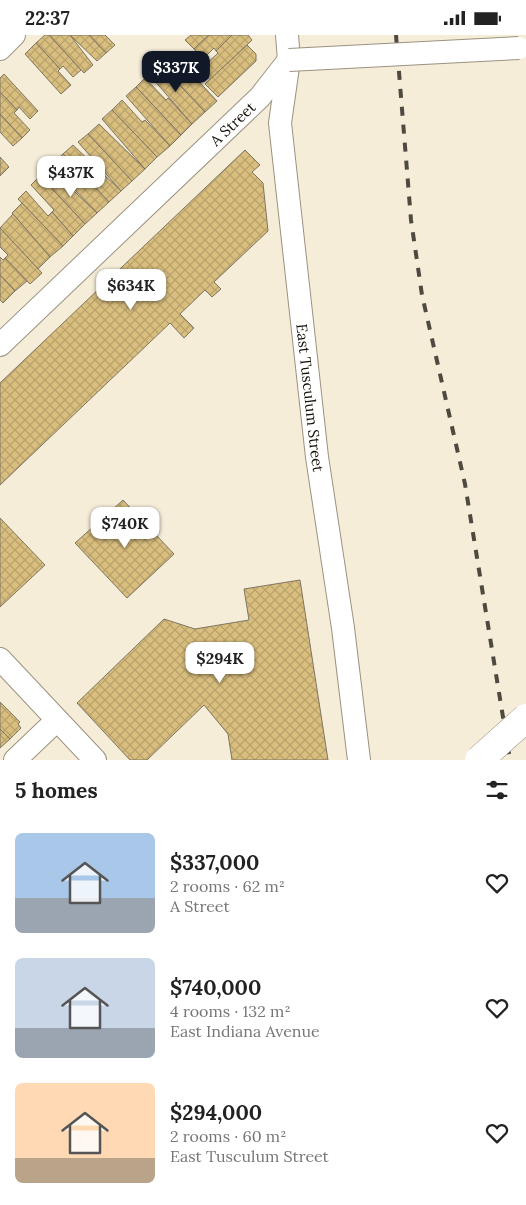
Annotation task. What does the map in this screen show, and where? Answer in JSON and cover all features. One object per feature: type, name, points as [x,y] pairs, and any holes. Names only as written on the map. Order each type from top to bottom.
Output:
[{"type":"street","points":[[0,49],[14,35]]},
{"type":"street","points":[[274,35],[289,60],[522,48]]},
{"type":"street","name":"East Tusculum Street","points":[[287,35],[289,60],[280,123],[317,457],[343,628],[359,760]]},
{"type":"street","name":"A Street","points":[[0,345],[260,97],[289,60]]},
{"type":"street","points":[[0,659],[95,760]]},
{"type":"street","points":[[479,760],[526,718]]},
{"type":"street","points":[[15,760],[57,720]]},
{"type":"building","points":[[45,35],[49,35],[81,70],[73,77],[63,66],[60,69],[36,43]]},
{"type":"building","points":[[49,35],[70,35],[93,65],[84,73]]},
{"type":"building","points":[[70,35],[89,35],[106,53],[97,61]]},
{"type":"building","points":[[89,35],[105,35],[115,45],[106,53]]},
{"type":"building","points":[[191,35],[209,35],[194,49],[185,40]]},
{"type":"building","points":[[209,35],[232,35],[216,51],[214,48],[203,59],[194,49]]},
{"type":"building","points":[[232,35],[248,35],[252,40],[210,80],[200,70],[218,53],[216,51]]},
{"type":"building","points":[[36,43],[60,69],[58,71],[71,85],[61,94],[25,54]]},
{"type":"building","points":[[247,45],[256,54],[256,61],[218,97],[205,84]]},
{"type":"building","points":[[167,53],[189,77],[192,74],[217,101],[205,112],[157,61]]},
{"type":"building","points":[[157,61],[205,112],[192,124],[146,71]]},
{"type":"building","points":[[4,74],[38,111],[30,119],[19,107],[17,110],[0,92],[0,78]]},
{"type":"building","points":[[145,78],[166,100],[168,98],[192,124],[181,135],[136,87]]},
{"type":"building","points":[[136,87],[181,135],[170,146],[126,96]]},
{"type":"building","points":[[0,92],[17,110],[14,113],[30,130],[22,138],[0,114]]},
{"type":"building","points":[[122,100],[142,122],[145,120],[170,146],[157,157],[112,110]]},
{"type":"building","points":[[112,110],[157,157],[145,169],[102,119]]},
{"type":"building","points":[[0,114],[22,138],[13,146],[0,132]]},
{"type":"building","points":[[99,124],[145,169],[132,181],[88,134]]},
{"type":"building","points":[[88,134],[132,181],[121,191],[78,142]]},
{"type":"building","points":[[73,145],[121,191],[109,202],[63,154]]},
{"type":"building","points":[[245,150],[260,165],[252,172],[263,183],[268,231],[214,282],[221,289],[212,297],[205,290],[180,314],[194,328],[184,338],[170,323],[0,485],[0,383]]},
{"type":"building","points":[[63,154],[109,202],[97,213],[72,187],[75,185],[54,162]]},
{"type":"building","points":[[0,157],[9,167],[0,176]]},
{"type":"building","points":[[54,172],[97,213],[85,224],[45,181]]},
{"type":"building","points":[[40,176],[85,224],[73,236],[52,212],[54,210],[31,185]]},
{"type":"building","points":[[26,191],[48,216],[52,212],[73,236],[63,246],[18,199]]},
{"type":"building","points":[[22,203],[63,246],[50,257],[12,213]]},
{"type":"building","points":[[13,214],[50,257],[38,269],[0,228]]},
{"type":"building","points":[[0,228],[42,273],[30,284],[5,258],[8,255],[0,247]]},
{"type":"building","points":[[0,257],[3,260],[5,258],[27,281],[15,291],[0,275]]},
{"type":"building","points":[[0,275],[15,291],[3,303],[0,300]]},
{"type":"building","points":[[123,500],[174,554],[127,598],[75,543]]},
{"type":"building","points":[[0,518],[45,565],[0,607]]},
{"type":"building","points":[[300,580],[328,760],[232,760],[228,734],[204,705],[147,760],[130,760],[77,703],[164,619],[195,629],[249,620],[244,589]]},
{"type":"building","points":[[0,702],[20,722],[18,724],[21,728],[10,739],[0,729]]},
{"type":"building","points":[[0,729],[10,739],[0,748]]},
{"type":"railway","points":[[396,35],[411,220],[422,295],[465,484],[510,760]]}]
